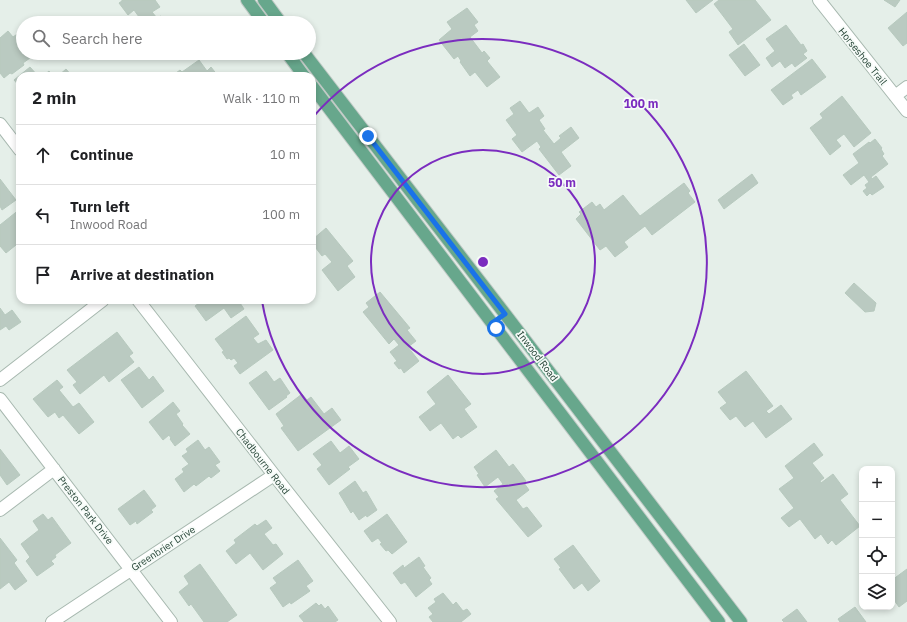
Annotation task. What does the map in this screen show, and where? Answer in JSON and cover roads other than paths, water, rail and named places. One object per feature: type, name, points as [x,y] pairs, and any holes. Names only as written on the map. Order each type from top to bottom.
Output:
[{"type":"main road","points":[[247,0],[259,16]]},
{"type":"main road","points":[[264,0],[276,16]]},
{"type":"main road","points":[[292,60],[301,72]]},
{"type":"main road","points":[[297,66],[302,60]]},
{"type":"main road","name":"Inwood Road","points":[[309,60],[741,622]]},
{"type":"main road","name":"Inwood Road","points":[[316,91],[719,622]]},
{"type":"main road","points":[[492,323],[505,314]]},
{"type":"main road","points":[[651,532],[665,522]]},
{"type":"street","name":"Horseshoe Trail","points":[[819,0],[907,111]]},
{"type":"street","points":[[895,96],[907,87]]},
{"type":"street","points":[[0,124],[16,145]]},
{"type":"street","points":[[0,380],[98,304]]},
{"type":"street","name":"Chadbourne Road","points":[[141,304],[390,622]]},
{"type":"street","name":"Preston Park Drive","points":[[0,399],[171,622]]},
{"type":"street","points":[[0,510],[54,469]]},
{"type":"street","name":"Greenbrier Drive","points":[[52,622],[274,475]]}]
